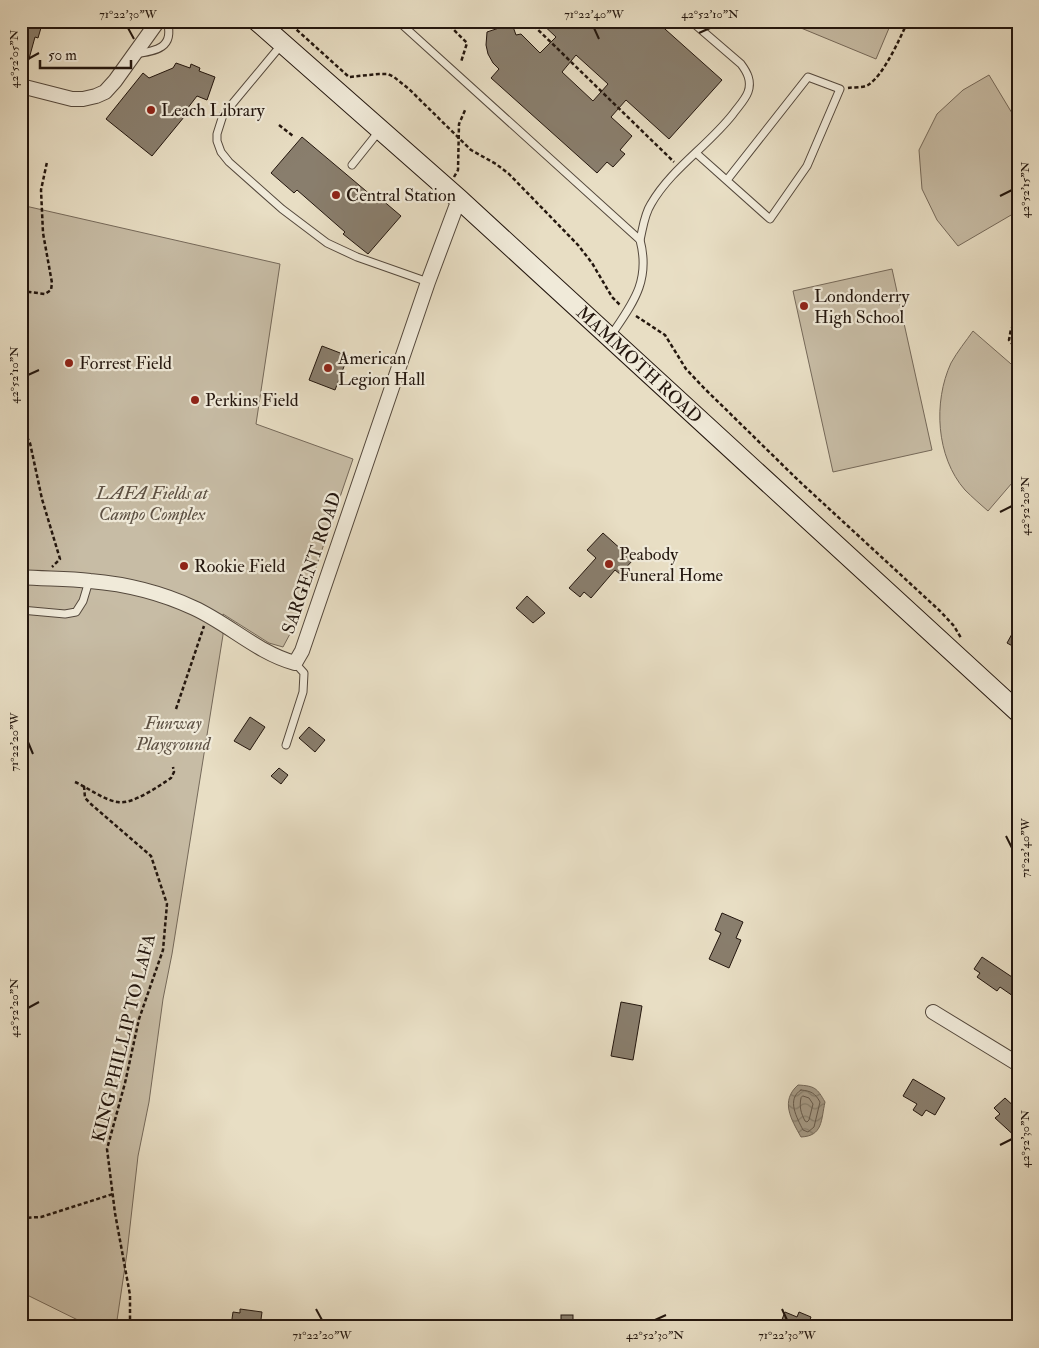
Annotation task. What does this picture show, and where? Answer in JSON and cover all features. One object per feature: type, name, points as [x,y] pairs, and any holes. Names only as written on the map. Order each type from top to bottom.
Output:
[{"type":"main road","name":"MAMMOTH ROAD","points":[[256,21],[459,200],[1018,712]]},
{"type":"street","points":[[21,86],[72,99],[83,99],[105,92],[158,21]]},
{"type":"street","name":"SARGENT ROAD","points":[[21,578],[89,580],[129,586],[170,598],[208,615],[260,648],[295,662],[302,651],[428,282],[459,200]]},
{"type":"street","points":[[933,1012],[1018,1064]]},
{"type":"lane","points":[[134,54],[153,52],[161,48],[167,42],[169,36],[167,21]]},
{"type":"lane","points":[[398,21],[640,240]]},
{"type":"lane","points":[[610,337],[628,310],[642,281],[643,251],[640,240],[650,205],[680,168],[719,132],[748,92],[747,72],[741,64],[691,21]]},
{"type":"lane","points":[[282,44],[224,116],[217,134],[217,141],[221,152],[229,162],[282,209],[326,243],[357,257],[428,282]]},
{"type":"lane","points":[[696,153],[770,219],[806,166],[840,89],[808,78],[727,180]]},
{"type":"lane","points":[[352,165],[380,130]]},
{"type":"lane","points":[[21,610],[65,614],[76,612],[84,601],[89,580]]},
{"type":"lane","points":[[286,745],[303,692],[304,673],[295,662]]},
{"type":"path","points":[[287,21],[349,77],[379,74],[388,74],[394,77],[440,118],[477,155],[496,164],[509,174],[578,245],[592,263],[612,297],[620,305]]},
{"type":"path","points":[[445,21],[467,43],[461,62]]},
{"type":"path","points":[[530,21],[680,168]]},
{"type":"path","points":[[840,89],[866,86],[875,79],[893,53],[908,21]]},
{"type":"path","points":[[454,177],[458,170],[459,124],[466,108]]},
{"type":"path","points":[[279,125],[294,136]]},
{"type":"path","points":[[21,291],[44,294],[51,290],[52,283],[43,233],[42,190],[47,162]]},
{"type":"path","points":[[636,316],[665,335],[686,369],[799,481],[940,611],[954,626],[962,641]]},
{"type":"path","points":[[1018,320],[1011,329],[1009,340],[1018,351]]},
{"type":"path","points":[[21,425],[30,443],[42,499],[60,559],[43,579]]},
{"type":"path","points":[[176,709],[208,615]]},
{"type":"path","points":[[75,782],[110,800],[124,803],[171,778],[174,772],[173,767]]},
{"type":"path","name":"KING PHILLIP TO LAFA","points":[[84,786],[85,798],[151,856],[167,904],[163,950],[139,1019],[125,1083],[107,1149],[130,1295],[130,1327]]},
{"type":"path","points":[[21,1218],[41,1217],[113,1194]]},
{"type":"green space","points":[[784,21],[892,21],[876,59]]},
{"type":"green space","points":[[989,75],[1018,123],[1018,211],[958,246],[937,220],[922,189],[919,150],[937,114],[963,90]]},
{"type":"green space","name":"LAFA Fields at Campo Complex","points":[[21,205],[280,264],[256,424],[353,459],[299,617],[283,647],[269,643],[223,614],[223,635],[172,954],[163,999],[149,1102],[138,1156],[116,1327],[92,1327],[21,1292]]},
{"type":"green space","points":[[892,269],[932,450],[833,472],[793,291]]},
{"type":"green space","points":[[973,331],[1018,370],[1018,476],[988,511],[965,490],[955,477],[943,446],[940,429],[940,412],[945,378],[953,359]]},
{"type":"water","points":[[798,1085],[815,1089],[825,1102],[820,1126],[813,1134],[801,1137],[791,1117],[788,1104],[789,1097]]},
{"type":"building","points":[[21,21],[43,21],[38,38],[35,37],[24,77],[21,76]]},
{"type":"building","points":[[490,21],[511,21],[516,35],[521,34],[540,53],[556,37],[539,21],[656,21],[722,80],[669,139],[626,100],[611,117],[632,136],[620,150],[625,154],[613,167],[607,162],[597,173],[491,78],[499,69],[488,54],[486,45],[487,32],[499,28]],"holes":[[[576,55],[608,84],[593,101],[562,72]]]},
{"type":"building","name":"Leach Library","points":[[176,63],[190,68],[191,64],[200,68],[199,71],[215,77],[207,100],[197,96],[187,109],[189,111],[152,156],[106,119],[143,73],[149,78],[173,68]]},
{"type":"building","name":"Central Station","points":[[302,137],[372,196],[374,193],[401,216],[368,254],[343,234],[345,232],[297,190],[294,193],[271,173]]},
{"type":"building","name":"American Legion Hall","points":[[322,346],[348,356],[335,390],[309,380]]},
{"type":"building","name":"Peabody Funeral Home","points":[[603,533],[633,560],[620,574],[615,570],[591,598],[584,592],[580,597],[569,588],[596,558],[587,550]]},
{"type":"building","points":[[527,596],[545,613],[533,623],[516,608]]},
{"type":"building","points":[[1018,623],[1018,649],[1007,643]]},
{"type":"building","points":[[250,717],[265,727],[250,750],[234,741]]},
{"type":"building","points":[[309,727],[325,740],[315,752],[299,738]]},
{"type":"building","points":[[279,768],[288,775],[281,784],[271,776]]},
{"type":"building","points":[[722,913],[743,922],[736,938],[741,940],[729,968],[709,959],[721,933],[715,930]]},
{"type":"building","points":[[982,957],[1018,981],[1018,990],[1013,996],[1000,987],[997,991],[977,977],[980,973],[974,969]]},
{"type":"building","points":[[621,1002],[642,1006],[633,1060],[611,1056]]},
{"type":"building","points":[[913,1079],[945,1098],[935,1115],[926,1110],[922,1116],[913,1110],[917,1104],[903,1096]]},
{"type":"building","points":[[1005,1098],[1018,1110],[1018,1139],[995,1118],[1000,1114],[994,1108]]},
{"type":"building","points":[[240,1309],[262,1312],[260,1327],[231,1326],[233,1312],[240,1313]]},
{"type":"building","points":[[785,1312],[797,1317],[799,1312],[811,1317],[809,1322],[821,1327],[779,1327]]},
{"type":"building","points":[[561,1315],[573,1315],[573,1327],[561,1327]]},
{"type":"place","name":"Leach Library","points":[[151,110]]},
{"type":"place","name":"Central Station","points":[[336,195]]},
{"type":"place","name":"Londonderry High School","points":[[804,306]]},
{"type":"place","name":"Forrest Field","points":[[69,363]]},
{"type":"place","name":"American Legion Hall","points":[[328,368]]},
{"type":"place","name":"Perkins Field","points":[[195,400]]},
{"type":"place","name":"Peabody Funeral Home","points":[[609,564]]},
{"type":"place","name":"Rookie Field","points":[[184,566]]},
{"type":"park label","name":"Funway Playground","points":[[173,733]]}]
